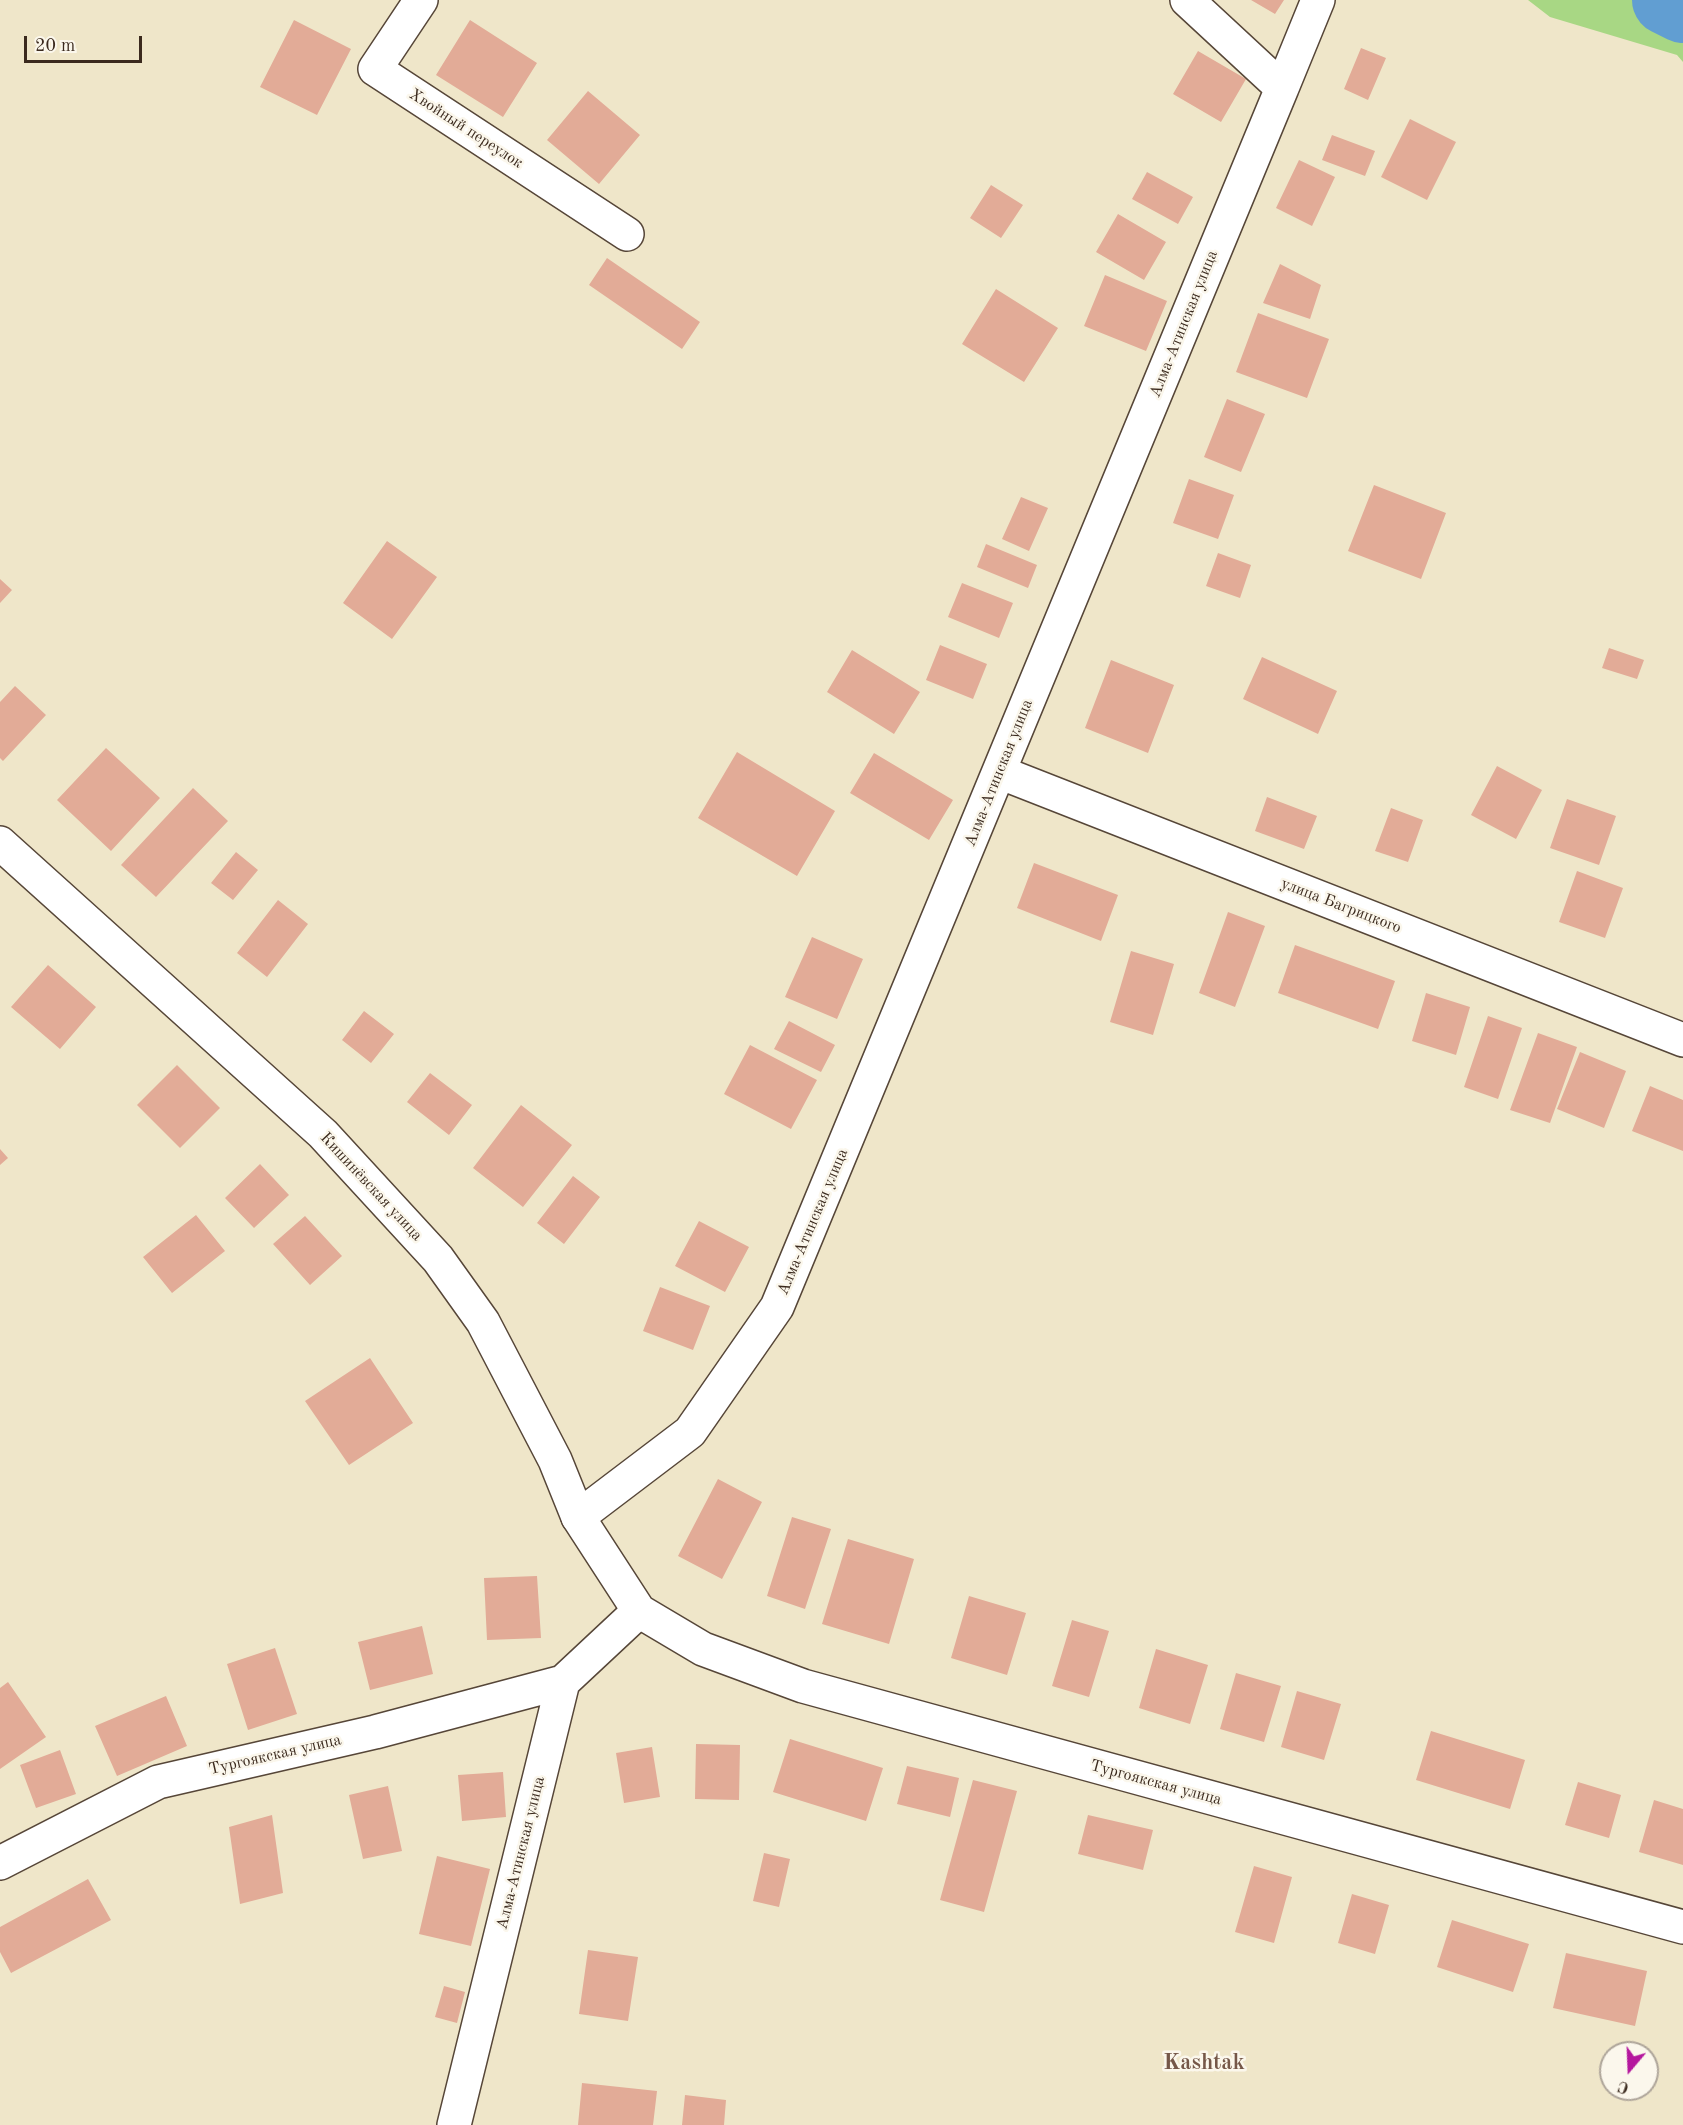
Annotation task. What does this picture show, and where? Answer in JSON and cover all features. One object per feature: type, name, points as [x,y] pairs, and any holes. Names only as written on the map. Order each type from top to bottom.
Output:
[{"type":"street","name":"Хвойный переулок","points":[[421,0],[375,69],[627,234]]},
{"type":"street","points":[[1187,0],[1282,88]]},
{"type":"street","name":"Алма-Атинская улица","points":[[578,1517],[690,1432],[777,1307],[1318,0]]},
{"type":"street","name":"улица Багрицкого","points":[[999,772],[1683,1040]]},
{"type":"street","name":"Кишинёвская улица","points":[[0,843],[322,1134],[438,1259],[483,1322],[555,1460],[578,1517],[639,1611]]},
{"type":"street","points":[[563,1682],[639,1611]]},
{"type":"street","name":"Тургоякская улица","points":[[639,1611],[703,1649],[803,1686],[1683,1926]]},
{"type":"street","name":"Алма-Атинская улица","points":[[454,2125],[563,1682]]},
{"type":"street","name":"Тургоякская улица","points":[[0,1863],[158,1782],[375,1731],[563,1682]]},
{"type":"green space","points":[[1528,0],[1683,0],[1683,62],[1677,55],[1550,17]]},
{"type":"building","points":[[1251,0],[1284,0],[1275,14]]},
{"type":"building","points":[[294,20],[351,49],[317,115],[260,87]]},
{"type":"building","points":[[470,20],[537,63],[503,117],[436,75]]},
{"type":"building","points":[[1361,48],[1386,58],[1368,100],[1344,89]]},
{"type":"building","points":[[1198,51],[1246,79],[1221,122],[1173,94]]},
{"type":"building","points":[[588,91],[640,135],[599,184],[547,140]]},
{"type":"building","points":[[1410,119],[1456,142],[1427,200],[1381,177]]},
{"type":"building","points":[[1332,135],[1375,151],[1365,176],[1322,160]]},
{"type":"building","points":[[1299,160],[1335,177],[1312,226],[1276,208]]},
{"type":"building","points":[[1147,172],[1193,197],[1178,224],[1132,199]]},
{"type":"building","points":[[991,185],[1023,205],[1001,238],[970,218]]},
{"type":"building","points":[[1118,214],[1166,242],[1144,280],[1096,252]]},
{"type":"building","points":[[607,258],[700,322],[682,349],[589,285]]},
{"type":"building","points":[[1280,264],[1321,285],[1310,319],[1263,303]]},
{"type":"building","points":[[1105,275],[1167,301],[1146,351],[1084,326]]},
{"type":"building","points":[[996,289],[1058,328],[1024,382],[962,344]]},
{"type":"building","points":[[1258,313],[1329,339],[1307,398],[1236,372]]},
{"type":"building","points":[[1227,399],[1265,414],[1241,472],[1204,457]]},
{"type":"building","points":[[1189,479],[1234,495],[1218,539],[1173,523]]},
{"type":"building","points":[[1374,485],[1446,513],[1421,579],[1348,551]]},
{"type":"building","points":[[1021,497],[1048,508],[1029,551],[1002,539]]},
{"type":"building","points":[[387,541],[437,577],[392,639],[343,603]]},
{"type":"building","points":[[986,544],[1037,565],[1028,588],[977,567]]},
{"type":"building","points":[[1218,553],[1251,565],[1240,598],[1206,586]]},
{"type":"building","points":[[0,579],[12,590],[0,603]]},
{"type":"building","points":[[962,583],[1013,603],[999,638],[948,617]]},
{"type":"building","points":[[940,645],[987,664],[973,699],[926,680]]},
{"type":"building","points":[[1609,648],[1644,660],[1637,679],[1602,668]]},
{"type":"building","points":[[852,650],[920,692],[894,734],[827,692]]},
{"type":"building","points":[[1262,657],[1337,691],[1318,734],[1243,699]]},
{"type":"building","points":[[1111,660],[1174,685],[1148,753],[1085,728]]},
{"type":"building","points":[[15,686],[46,715],[3,761],[0,758],[0,702]]},
{"type":"building","points":[[106,748],[160,798],[111,851],[57,800]]},
{"type":"building","points":[[737,752],[835,811],[797,876],[698,818]]},
{"type":"building","points":[[874,753],[953,800],[929,840],[850,793]]},
{"type":"building","points":[[1497,766],[1542,790],[1516,839],[1471,815]]},
{"type":"building","points":[[193,788],[228,821],[156,897],[121,865]]},
{"type":"building","points":[[1267,797],[1317,816],[1304,849],[1255,831]]},
{"type":"building","points":[[1567,799],[1616,816],[1599,865],[1550,848]]},
{"type":"building","points":[[1391,808],[1423,820],[1408,862],[1375,851]]},
{"type":"building","points":[[236,852],[258,870],[233,900],[211,883]]},
{"type":"building","points":[[1034,863],[1118,895],[1101,941],[1017,908]]},
{"type":"building","points":[[1577,871],[1623,888],[1605,938],[1559,922]]},
{"type":"building","points":[[278,900],[308,924],[267,977],[237,953]]},
{"type":"building","points":[[1228,912],[1265,926],[1235,1007],[1199,993]]},
{"type":"building","points":[[812,937],[863,959],[837,1019],[785,997]]},
{"type":"building","points":[[1295,945],[1395,981],[1378,1029],[1278,993]]},
{"type":"building","points":[[1131,951],[1174,964],[1153,1035],[1110,1022]]},
{"type":"building","points":[[48,965],[96,1007],[60,1049],[11,1007]]},
{"type":"building","points":[[1426,993],[1470,1007],[1456,1055],[1412,1041]]},
{"type":"building","points":[[364,1011],[394,1034],[371,1063],[342,1040]]},
{"type":"building","points":[[1488,1016],[1522,1028],[1498,1099],[1464,1087]]},
{"type":"building","points":[[789,1021],[835,1045],[821,1072],[774,1049]]},
{"type":"building","points":[[1538,1033],[1577,1047],[1550,1123],[1510,1110]]},
{"type":"building","points":[[750,1045],[817,1080],[791,1129],[724,1094]]},
{"type":"building","points":[[1580,1052],[1626,1071],[1604,1128],[1557,1109]]},
{"type":"building","points":[[177,1065],[220,1108],[180,1148],[137,1105]]},
{"type":"building","points":[[430,1073],[472,1105],[449,1135],[407,1102]]},
{"type":"building","points":[[1650,1086],[1683,1100],[1683,1151],[1632,1131]]},
{"type":"building","points":[[521,1105],[572,1145],[523,1207],[473,1168]]},
{"type":"building","points":[[0,1149],[8,1158],[0,1165]]},
{"type":"building","points":[[260,1164],[289,1195],[254,1228],[225,1198]]},
{"type":"building","points":[[573,1176],[600,1197],[564,1244],[537,1223]]},
{"type":"building","points":[[196,1215],[225,1251],[172,1293],[143,1257]]},
{"type":"building","points":[[305,1216],[342,1256],[310,1285],[273,1244]]},
{"type":"building","points":[[699,1221],[749,1247],[725,1292],[675,1266]]},
{"type":"building","points":[[660,1287],[710,1306],[693,1350],[643,1331]]},
{"type":"building","points":[[370,1358],[413,1423],[349,1465],[305,1401]]},
{"type":"building","points":[[718,1479],[762,1502],[722,1579],[678,1556]]},
{"type":"building","points":[[792,1517],[831,1529],[805,1609],[767,1596]]},
{"type":"building","points":[[848,1539],[914,1559],[889,1644],[822,1624]]},
{"type":"building","points":[[537,1576],[541,1638],[487,1640],[484,1578]]},
{"type":"building","points":[[969,1596],[1026,1613],[1007,1675],[951,1658]]},
{"type":"building","points":[[1072,1620],[1109,1631],[1089,1697],[1052,1686]]},
{"type":"building","points":[[422,1626],[433,1674],[370,1690],[358,1642]]},
{"type":"building","points":[[275,1648],[297,1714],[248,1730],[227,1664]]},
{"type":"building","points":[[1156,1649],[1208,1665],[1190,1724],[1139,1708]]},
{"type":"building","points":[[1236,1673],[1281,1686],[1264,1742],[1220,1729]]},
{"type":"building","points":[[8,1682],[46,1737],[0,1769],[0,1688]]},
{"type":"building","points":[[1297,1691],[1341,1704],[1324,1760],[1281,1747]]},
{"type":"building","points":[[166,1696],[187,1746],[117,1776],[95,1726]]},
{"type":"building","points":[[1431,1731],[1525,1760],[1510,1809],[1416,1780]]},
{"type":"building","points":[[790,1739],[883,1768],[866,1821],[773,1792]]},
{"type":"building","points":[[696,1744],[740,1745],[739,1800],[695,1799]]},
{"type":"building","points":[[652,1747],[660,1797],[624,1803],[616,1753]]},
{"type":"building","points":[[60,1750],[76,1794],[36,1808],[20,1765]]},
{"type":"building","points":[[907,1766],[959,1778],[950,1817],[897,1804]]},
{"type":"building","points":[[503,1772],[506,1817],[462,1821],[458,1775]]},
{"type":"building","points":[[973,1780],[1017,1791],[984,1912],[940,1900]]},
{"type":"building","points":[[1578,1782],[1621,1795],[1609,1838],[1565,1825]]},
{"type":"building","points":[[388,1786],[402,1851],[363,1859],[349,1795]]},
{"type":"building","points":[[1654,1800],[1683,1809],[1683,1865],[1639,1852]]},
{"type":"building","points":[[272,1815],[283,1893],[240,1904],[229,1827]]},
{"type":"building","points":[[1088,1815],[1153,1830],[1143,1870],[1078,1854]]},
{"type":"building","points":[[764,1853],[790,1859],[779,1907],[753,1901]]},
{"type":"building","points":[[437,1856],[490,1869],[471,1946],[419,1934]]},
{"type":"building","points":[[1254,1866],[1292,1877],[1274,1943],[1235,1932]]},
{"type":"building","points":[[88,1879],[111,1920],[11,1973],[0,1952],[0,1927]]},
{"type":"building","points":[[1352,1894],[1389,1905],[1375,1954],[1338,1943]]},
{"type":"building","points":[[1452,1920],[1529,1944],[1513,1992],[1437,1967]]},
{"type":"building","points":[[588,1950],[638,1957],[628,2021],[579,2014]]},
{"type":"building","points":[[1566,1953],[1647,1971],[1635,2026],[1553,2008]]},
{"type":"building","points":[[444,1986],[465,1992],[457,2023],[435,2017]]},
{"type":"building","points":[[582,2083],[657,2091],[653,2125],[578,2125]]},
{"type":"building","points":[[685,2095],[726,2100],[724,2125],[682,2125]]},
{"type":"waterway","name":"Kashtak","points":[[1667,0],[1683,8]]},
{"type":"district","name":"Kashtak","points":[[1204,2063]]}]
